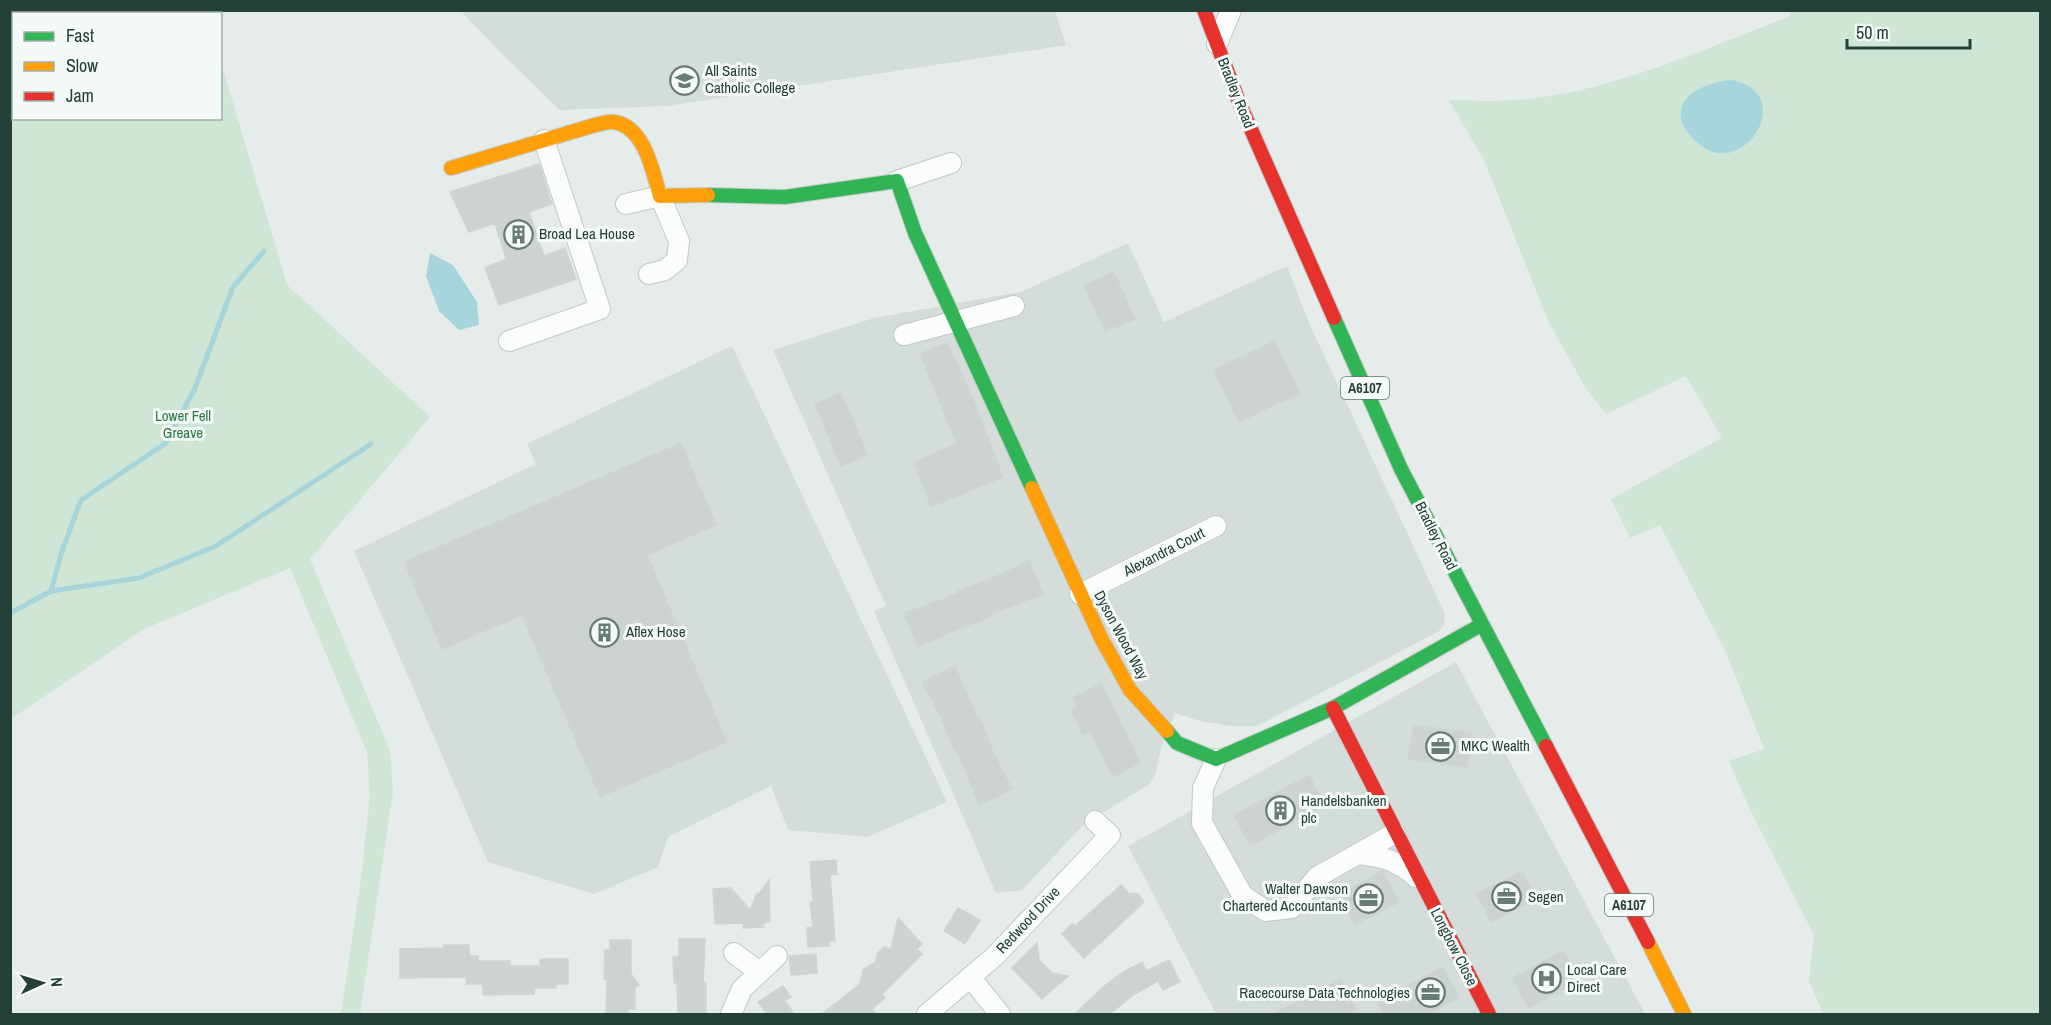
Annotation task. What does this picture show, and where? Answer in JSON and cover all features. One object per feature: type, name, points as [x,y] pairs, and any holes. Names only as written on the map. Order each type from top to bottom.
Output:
[{"type":"street","name":"Bradley Road","points":[[1204,10],[1248,124],[1401,470],[1684,1014]]},
{"type":"street","name":"Bradley Road","points":[[1217,45],[1231,10]]},
{"type":"street","points":[[451,168],[544,140],[615,122],[635,132],[649,159],[660,196],[679,241],[677,260],[665,270],[649,274]]},
{"type":"street","points":[[510,341],[600,309],[544,140]]},
{"type":"street","points":[[626,204],[660,196],[785,197],[897,181],[951,163]]},
{"type":"street","name":"Dyson Wood Way","points":[[897,181],[915,233],[1101,638],[1130,690],[1177,743],[1216,759]]},
{"type":"street","points":[[904,336],[1014,306]]},
{"type":"street","name":"Alexandra Court","points":[[1080,594],[1216,526]]},
{"type":"street","points":[[1395,833],[1317,878],[1292,908],[1266,911],[1243,896],[1202,823],[1203,788],[1216,759],[1333,708],[1481,625]]},
{"type":"street","name":"Longbow Close","points":[[1333,708],[1489,1014]]},
{"type":"street","name":"Redwood Drive","points":[[927,1014],[995,956],[1110,835],[1095,821]]},
{"type":"street","name":"Longbow Close","points":[[1358,854],[1383,857],[1402,865],[1419,879]]},
{"type":"street","points":[[734,953],[759,972]]},
{"type":"street","points":[[731,1014],[742,989],[777,956]]},
{"type":"street","points":[[970,977],[1000,1014]]},
{"type":"shaded area","name":"All Saints Catholic College","points":[[461,11],[1055,11],[1066,45],[667,106],[560,110]]},
{"type":"shaded area","points":[[1128,243],[1164,322],[1287,266],[1309,323],[1445,614],[1444,625],[1438,632],[1257,726],[1230,726],[1200,721],[1175,713],[1150,784],[1084,824],[1022,890],[996,893],[874,611],[886,606],[773,350],[874,318],[1021,292]]},
{"type":"shaded area","points":[[732,346],[947,802],[868,837],[788,830],[771,786],[668,837],[658,867],[594,894],[488,862],[354,551],[536,464],[527,444]]},
{"type":"shaded area","points":[[1456,662],[1645,1014],[1216,1014],[1128,846]]},
{"type":"green space","name":"Lower Fell Greave","points":[[11,10],[205,11],[12,12],[12,120],[222,120],[222,65],[287,285],[430,417],[310,559],[390,751],[393,791],[360,1014],[341,1014],[361,879],[370,795],[367,752],[290,568],[144,629],[11,719]]},
{"type":"green space","points":[[1792,11],[2040,11],[2040,1014],[1823,1014],[1809,980],[1814,935],[1751,812],[1729,761],[1764,749],[1726,652],[1660,525],[1630,538],[1611,499],[1722,438],[1686,376],[1606,414],[1587,390],[1548,321],[1485,162],[1449,100],[1525,99],[1568,93],[1600,85],[1696,53],[1788,17]]},
{"type":"water","points":[[1732,80],[1752,88],[1761,101],[1763,116],[1757,131],[1747,144],[1733,152],[1716,153],[1700,145],[1688,133],[1682,121],[1681,110],[1685,101],[1693,93],[1717,82]]},
{"type":"water","points":[[430,253],[453,265],[477,302],[479,325],[459,330],[439,311],[426,276]]},
{"type":"building","name":"Broad Lea House","points":[[539,164],[552,204],[529,212],[544,256],[565,248],[576,279],[499,305],[485,268],[506,259],[495,223],[469,232],[450,192]]},
{"type":"building","points":[[1114,272],[1135,319],[1105,332],[1084,285]]},
{"type":"building","points":[[1274,341],[1300,393],[1239,422],[1214,370]]},
{"type":"building","points":[[947,343],[972,396],[1003,477],[931,507],[914,462],[957,444],[920,354]]},
{"type":"building","points":[[841,393],[868,455],[841,466],[815,404]]},
{"type":"building","name":"Aflex Hose","points":[[681,443],[716,525],[647,555],[727,742],[600,797],[522,615],[442,649],[404,562]]},
{"type":"building","points":[[1029,561],[1043,594],[918,647],[904,613],[942,600],[958,593],[957,591],[993,578]]},
{"type":"building","points":[[955,666],[978,720],[980,719],[994,754],[1012,789],[979,805],[941,717],[922,682]]},
{"type":"building","points":[[1101,683],[1140,763],[1113,777],[1090,731],[1083,735],[1071,711],[1078,707],[1074,697]]},
{"type":"building","name":"MKC Wealth","points":[[1414,725],[1472,733],[1467,767],[1408,759]]},
{"type":"building","name":"Handelsbanken plc","points":[[1309,775],[1325,805],[1250,846],[1234,815]]},
{"type":"building","points":[[836,860],[837,874],[830,875],[835,941],[829,941],[829,946],[808,947],[807,928],[813,927],[810,902],[813,902],[810,862]]},
{"type":"building","name":"Walter Dawson Chartered Accountants","points":[[1383,871],[1399,902],[1355,925],[1339,894]]},
{"type":"building","name":"Segen","points":[[1522,871],[1536,899],[1491,922],[1477,894]]},
{"type":"building","points":[[769,880],[770,921],[762,924],[764,927],[743,928],[744,923],[715,924],[713,889],[731,888],[750,910],[757,893],[759,894]]},
{"type":"building","points":[[1121,885],[1128,893],[1138,894],[1144,902],[1084,958],[1062,934],[1072,924],[1075,926]]},
{"type":"building","points":[[958,908],[980,920],[965,944],[944,931]]},
{"type":"building","points":[[898,918],[922,944],[917,949],[922,954],[882,994],[885,998],[872,1009],[876,1014],[822,1014],[860,984],[863,970],[876,962],[877,954],[884,947],[891,949]]},
{"type":"building","points":[[679,939],[705,939],[703,983],[706,983],[706,1014],[678,1014],[673,957],[679,957]]},
{"type":"building","points":[[610,940],[631,940],[631,974],[639,985],[635,987],[635,1009],[628,1009],[628,1014],[606,1014],[605,950],[610,950]]},
{"type":"building","points":[[1037,943],[1039,960],[1052,973],[1068,976],[1042,999],[1012,968]]},
{"type":"building","points":[[444,945],[469,945],[469,956],[478,956],[478,961],[510,961],[510,966],[540,966],[540,959],[568,959],[568,984],[556,984],[556,988],[535,988],[534,994],[483,995],[483,984],[466,984],[466,977],[400,978],[400,949],[444,948]]},
{"type":"building","name":"Local Care Direct","points":[[1563,951],[1579,981],[1529,1008],[1512,978]]},
{"type":"building","points":[[816,954],[817,973],[791,975],[789,956]]},
{"type":"building","points":[[1169,960],[1180,982],[1163,990],[1158,981],[1133,995],[1110,1014],[1075,1014],[1103,987],[1122,973],[1142,962],[1146,971]]},
{"type":"building","name":"Racecourse Data Technologies","points":[[1443,967],[1459,998],[1428,1014],[1384,1014],[1377,1002]]},
{"type":"building","points":[[1341,979],[1356,1009],[1346,1014],[1273,1014]]},
{"type":"building","points":[[783,986],[791,997],[785,1001],[794,1014],[767,1014],[758,1002]]},
{"type":"waterway","points":[[10,613],[51,591],[62,551],[81,500],[166,443],[195,388],[233,287],[264,251]]},
{"type":"waterway","points":[[51,591],[139,578],[216,546],[371,444]]},
{"type":"traffic: fast","points":[[708,195],[785,197],[897,181],[915,233],[1032,488]]},
{"type":"traffic: fast","points":[[1334,318],[1401,469],[1546,746]]},
{"type":"traffic: fast","points":[[1167,731],[1177,743],[1216,759],[1333,708],[1481,625]]},
{"type":"traffic: slow","points":[[451,168],[595,125],[614,122],[625,126],[640,141],[651,163],[660,196],[708,195]]},
{"type":"traffic: slow","points":[[1032,488],[1101,638],[1130,690],[1167,731]]},
{"type":"traffic: slow","points":[[1648,942],[1684,1014]]},
{"type":"traffic: jam","points":[[1204,10],[1239,102],[1334,318]]},
{"type":"traffic: jam","points":[[1333,708],[1489,1014]]},
{"type":"traffic: jam","points":[[1546,746],[1648,942]]},
{"type":"place","name":"All Saints Catholic College","points":[[684,80]]},
{"type":"place","name":"Broad Lea House","points":[[518,234]]},
{"type":"place","name":"Aflex Hose","points":[[605,632]]},
{"type":"place","name":"MKC Wealth","points":[[1440,746]]},
{"type":"place","name":"Handelsbanken plc","points":[[1280,810]]},
{"type":"place","name":"Segen","points":[[1507,897]]},
{"type":"place","name":"Walter Dawson Chartered Accountants","points":[[1369,898]]},
{"type":"place","name":"Local Care Direct","points":[[1546,979]]},
{"type":"place","name":"Racecourse Data Technologies","points":[[1431,993]]}]
